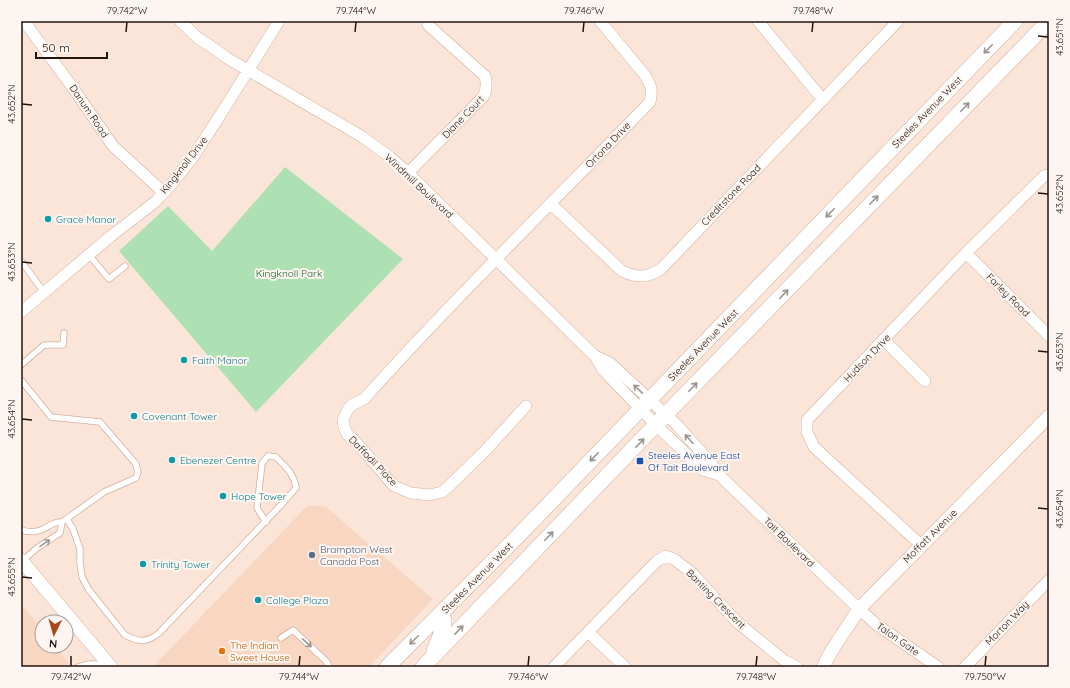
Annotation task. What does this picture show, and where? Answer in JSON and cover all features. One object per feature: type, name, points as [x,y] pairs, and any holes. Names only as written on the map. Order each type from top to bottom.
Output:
[{"type":"main road","name":"Steeles Avenue West","points":[[387,667],[519,535],[1015,21]]},
{"type":"main road","points":[[427,662],[663,421],[1049,21]]},
{"type":"main road","points":[[427,662],[443,629],[444,620],[441,614]]},
{"type":"street","name":"Danum Road","points":[[24,21],[113,146],[163,192]]},
{"type":"street","name":"Windmill Boulevard","points":[[180,21],[198,38],[227,58],[361,136],[390,157],[595,356],[610,363],[645,404],[663,421]]},
{"type":"street","name":"Kingknoll Drive","points":[[21,312],[155,202],[175,180],[193,157],[279,21]]},
{"type":"street","name":"Ortona Drive","points":[[496,259],[650,102],[652,92],[650,83],[600,21]]},
{"type":"street","points":[[758,21],[823,100]]},
{"type":"street","name":"Creditstone Road","points":[[551,204],[622,271],[636,276],[653,274],[661,269],[898,21]]},
{"type":"street","name":"Diane Court","points":[[408,174],[483,97],[486,92],[487,84],[485,76],[428,25]]},
{"type":"street","name":"Hudson Drive","points":[[921,546],[814,447],[807,432],[807,420],[966,254],[1044,176],[1049,175]]},
{"type":"street","name":"Farley Road","points":[[966,254],[1049,336]]},
{"type":"street","name":"Daffodil Place","points":[[496,259],[364,399],[352,405],[348,409],[343,420],[344,427],[347,434],[355,441],[394,486],[411,493],[430,495],[442,492],[448,487],[485,451],[526,406]]},
{"type":"street","points":[[884,340],[925,381]]},
{"type":"street","name":"Windmill Boulevard","points":[[645,404],[663,421]]},
{"type":"street","name":"Moffatt Avenue","points":[[823,667],[832,650],[859,609],[1049,416]]},
{"type":"street","name":"Tait Boulevard","points":[[663,421],[703,470],[719,475]]},
{"type":"street","name":"Tait Boulevard","points":[[663,421],[711,463],[719,475],[859,609]]},
{"type":"street","name":"Banting Crescent","points":[[554,667],[656,561],[666,556],[674,558],[692,573],[738,623],[785,661],[797,667]]},
{"type":"street","points":[[21,560],[110,666]]},
{"type":"street","name":"Morton Way","points":[[965,667],[1049,580]]},
{"type":"street","name":"Talon Gate","points":[[859,609],[877,625],[938,667]]},
{"type":"street","points":[[588,632],[625,667]]},
{"type":"lane","points":[[89,255],[109,279],[125,266]]},
{"type":"lane","points":[[21,261],[23,268],[44,292]]},
{"type":"lane","points":[[21,365],[44,345],[63,345],[64,333]]},
{"type":"lane","points":[[21,380],[50,417],[100,422],[136,464],[138,472],[136,478],[104,492],[65,520],[56,522],[42,530],[32,532],[21,530]]},
{"type":"lane","points":[[65,520],[73,528],[80,549],[82,577],[89,590],[125,635],[141,641],[150,639],[159,633],[266,522],[296,488],[295,481],[289,470],[276,457],[268,456],[262,463],[258,508],[266,522]]},
{"type":"lane","points":[[21,560],[60,533],[65,520]]},
{"type":"lane","points":[[281,638],[293,630],[327,662],[329,667]]},
{"type":"lane","points":[[78,667],[89,664],[110,666]]},
{"type":"shaded area","name":"College Plaza","points":[[308,505],[326,507],[433,599],[369,667],[153,667]]},
{"type":"shaded area","points":[[21,604],[34,620],[34,654],[61,654],[72,667],[21,667]]},
{"type":"green space","name":"Kingknoll Park","points":[[285,167],[403,259],[256,412],[119,251],[168,206],[212,251]]},
{"type":"place","name":"Grace Manor","points":[[48,219]]},
{"type":"place","name":"Faith Manor","points":[[184,360]]},
{"type":"place","name":"Covenant Tower","points":[[134,416]]},
{"type":"place","name":"Ebenezer Centre","points":[[172,460]]},
{"type":"place","name":"Steeles Avenue East Of Tait Boulevard","points":[[640,461]]},
{"type":"place","name":"Hope Tower","points":[[223,496]]},
{"type":"place","name":"Brampton West Canada Post","points":[[312,555]]},
{"type":"place","name":"Trinity Tower","points":[[143,564]]},
{"type":"place","name":"College Plaza","points":[[258,600]]},
{"type":"place","name":"The Indian Sweet House","points":[[222,651]]}]
